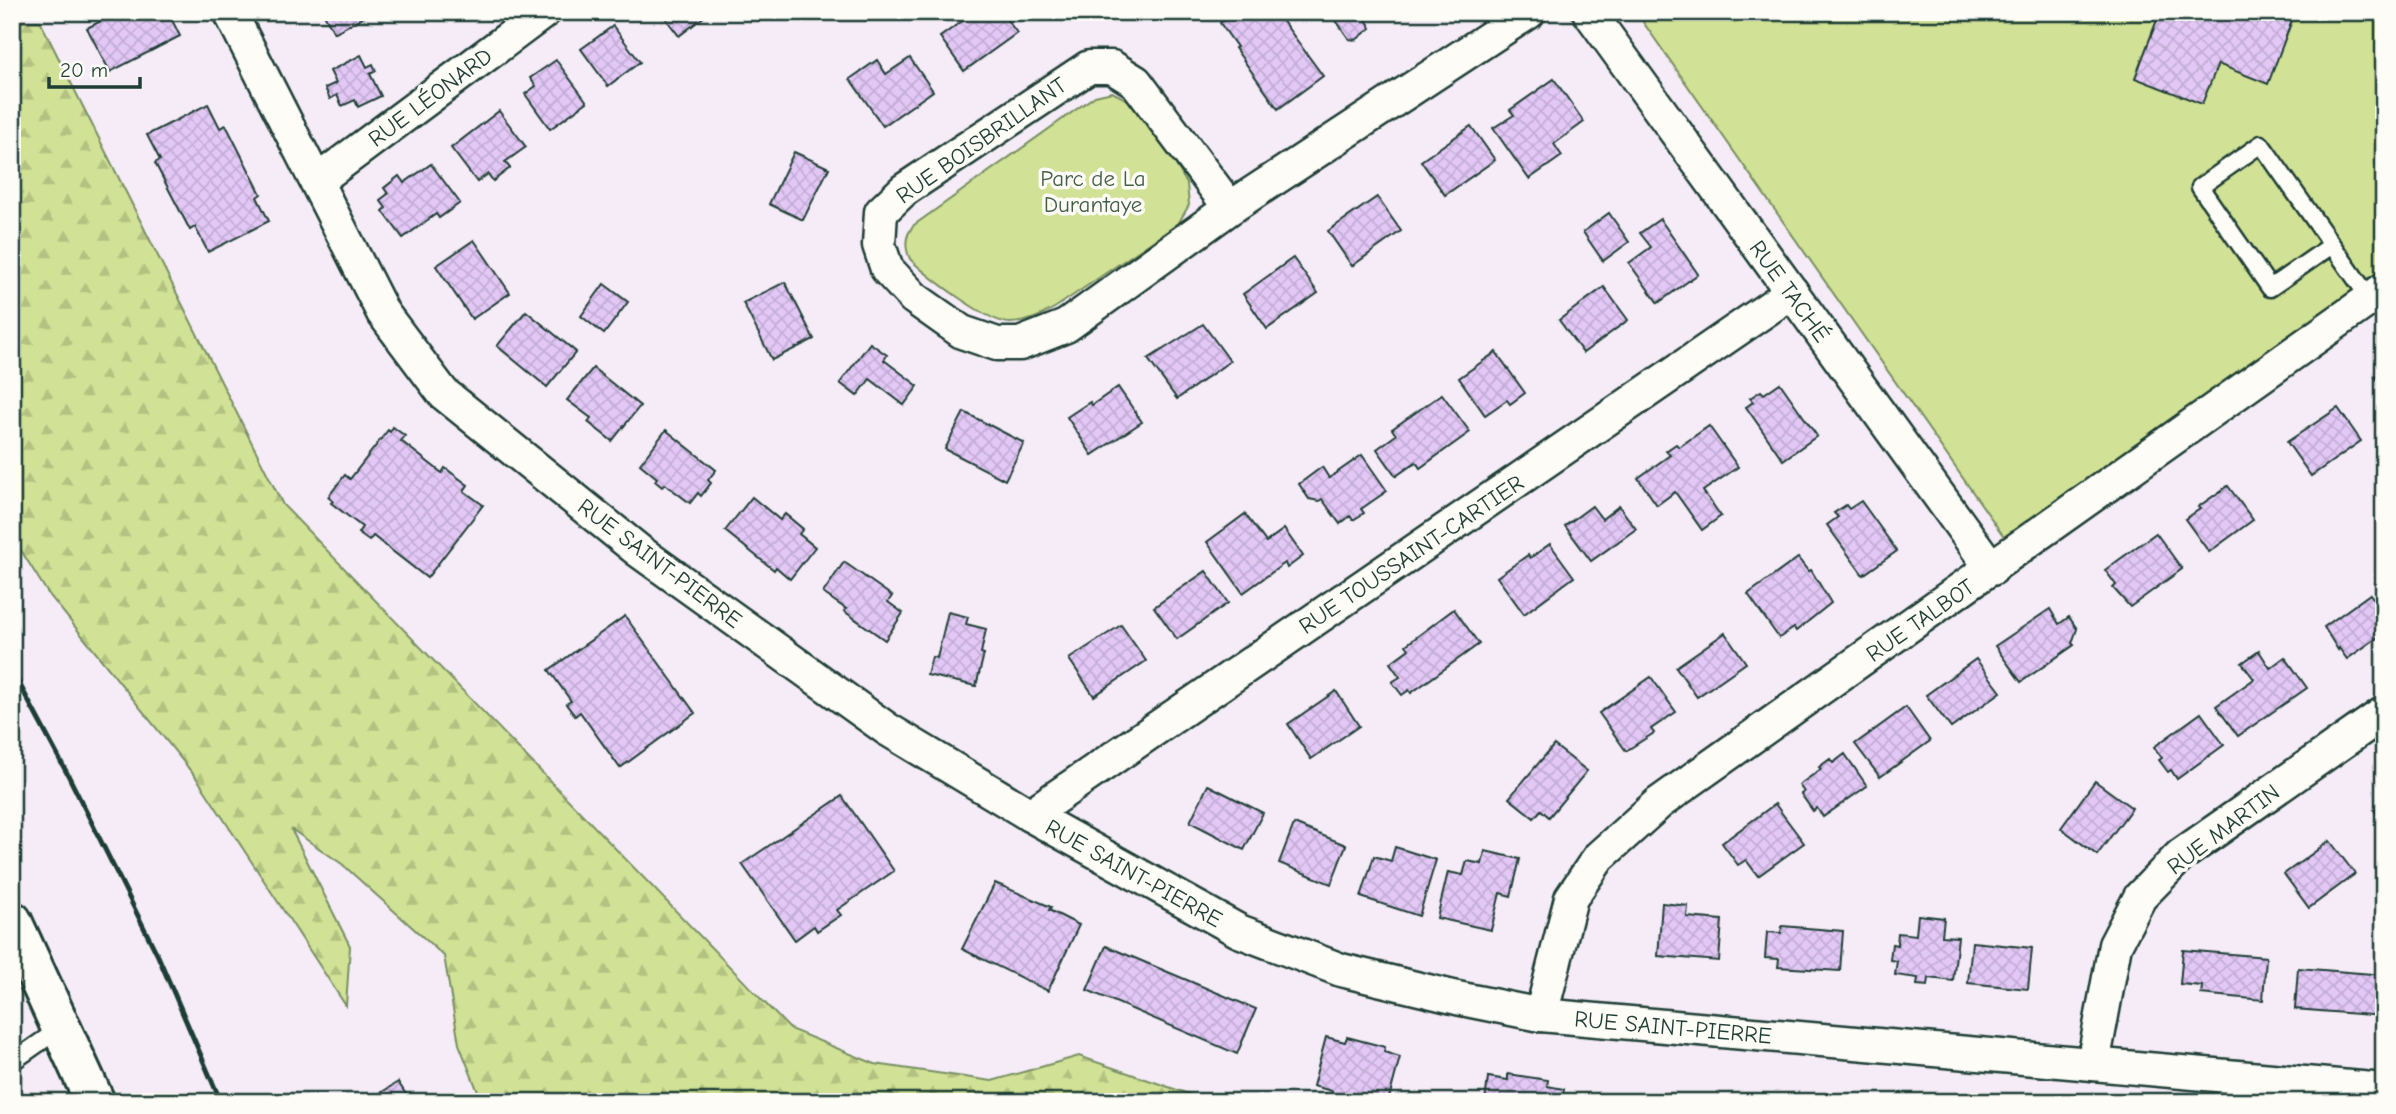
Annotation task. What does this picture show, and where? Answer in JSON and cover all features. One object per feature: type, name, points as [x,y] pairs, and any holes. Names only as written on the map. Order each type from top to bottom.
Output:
[{"type":"street","name":"RUE SAINT-PIERRE","points":[[230,12],[383,313],[443,393],[639,551],[887,729],[1030,815],[1239,931],[1340,970],[1541,1015],[2384,1090]]},
{"type":"street","name":"RUE LÉONARD","points":[[317,181],[544,12]]},
{"type":"street","name":"RUE BOISBRILLANT","points":[[1230,208],[1136,82],[1112,67],[1088,67],[904,190],[881,212],[879,244],[887,269],[914,298],[962,332],[997,344],[1020,344],[1066,326],[1230,208],[1528,12]]},
{"type":"street","name":"RUE TACHÉ","points":[[1589,12],[1992,569]]},
{"type":"street","name":"RUE TOUSSAINT-CARTIER","points":[[1030,815],[1792,292]]},
{"type":"street","name":"RUE TALBOT","points":[[1541,1015],[1571,898],[1599,857],[1659,803],[2377,294]]},
{"type":"street","name":"RUE MARTIN","points":[[2093,1064],[2115,945],[2140,897],[2181,855],[2384,713]]},
{"type":"street","points":[[12,921],[95,1102]]},
{"type":"lane","points":[[2332,245],[2270,288],[2200,187],[2261,144],[2332,245],[2377,294]]},
{"type":"lane","points":[[12,1062],[62,1027]]},
{"type":"green space","points":[[1636,12],[2384,12],[2384,290],[2007,541]]},
{"type":"green space","points":[[40,21],[283,505],[790,1029],[875,1064],[992,1081],[1079,1056],[1212,1102],[482,1102],[459,1044],[444,956],[342,864],[291,829],[350,946],[346,1006],[198,780],[47,592],[12,536],[12,22]]},
{"type":"green space","name":"Parc de La Durantaye","points":[[1112,92],[1130,101],[1174,161],[1187,184],[1189,205],[1178,224],[1056,307],[1017,323],[1000,321],[973,307],[910,259],[906,241],[914,225],[1095,96]]},
{"type":"building","points":[[119,12],[168,12],[180,36],[110,72],[87,28]]},
{"type":"building","points":[[323,12],[373,12],[334,33]]},
{"type":"building","points":[[661,12],[710,12],[679,36]]},
{"type":"building","points":[[975,12],[1005,12],[1005,17],[1017,33],[964,71],[940,37]]},
{"type":"building","points":[[1234,12],[1272,12],[1277,18],[1279,16],[1323,76],[1278,109],[1220,23]]},
{"type":"building","points":[[1330,12],[1362,12],[1371,28],[1356,40],[1349,39]]},
{"type":"building","points":[[2160,12],[2287,12],[2294,15],[2268,84],[2218,64],[2202,104],[2135,78]]},
{"type":"building","points":[[613,26],[640,62],[608,86],[581,49]]},
{"type":"building","points":[[361,55],[367,67],[373,64],[376,71],[370,74],[381,96],[358,107],[355,100],[342,106],[337,95],[330,99],[325,88],[336,83],[330,71]]},
{"type":"building","points":[[910,58],[933,91],[883,126],[850,79],[877,60],[886,74]]},
{"type":"building","points":[[556,60],[587,102],[550,129],[525,94],[536,86],[530,78]]},
{"type":"building","points":[[1554,79],[1584,122],[1554,144],[1562,156],[1529,179],[1493,128],[1514,115],[1510,110]]},
{"type":"building","points":[[208,104],[220,128],[226,125],[261,194],[257,197],[269,221],[208,252],[195,227],[190,230],[155,163],[160,160],[147,135]]},
{"type":"building","points":[[499,111],[526,147],[505,162],[510,168],[493,181],[488,174],[477,182],[451,148]]},
{"type":"building","points":[[1471,126],[1495,160],[1445,195],[1421,161]]},
{"type":"building","points":[[794,152],[829,168],[803,220],[769,204]]},
{"type":"building","points":[[431,164],[460,203],[439,218],[436,214],[403,238],[383,211],[386,208],[380,200],[388,194],[384,188],[399,176],[404,183]]},
{"type":"building","points":[[1377,197],[1401,231],[1352,266],[1328,231]]},
{"type":"building","points":[[1609,213],[1629,242],[1603,261],[1583,232]]},
{"type":"building","points":[[1660,219],[1698,274],[1658,303],[1629,263],[1651,247],[1640,233]]},
{"type":"building","points":[[474,240],[510,293],[472,319],[436,266]]},
{"type":"building","points":[[1293,258],[1318,293],[1267,329],[1243,294]]},
{"type":"building","points":[[785,282],[814,339],[772,360],[743,303]]},
{"type":"building","points":[[604,284],[628,302],[604,334],[581,316]]},
{"type":"building","points":[[1604,287],[1628,320],[1583,353],[1559,320]]},
{"type":"building","points":[[526,311],[576,352],[547,387],[497,346]]},
{"type":"building","points":[[1203,324],[1230,361],[1177,399],[1148,359]]},
{"type":"building","points":[[870,343],[887,355],[884,360],[918,386],[904,405],[870,379],[857,396],[840,383]]},
{"type":"building","points":[[1496,352],[1525,393],[1510,404],[1507,400],[1485,415],[1459,378]]},
{"type":"building","points":[[593,368],[640,406],[612,441],[588,422],[591,418],[567,400]]},
{"type":"building","points":[[2384,370],[2384,390],[2375,377]]},
{"type":"building","points":[[1780,383],[1817,436],[1783,460],[1746,407],[1753,402],[1750,398],[1761,391],[1764,394]]},
{"type":"building","points":[[1118,387],[1142,422],[1092,455],[1067,417],[1090,402],[1092,405]]},
{"type":"building","points":[[1442,394],[1470,432],[1420,468],[1416,462],[1396,476],[1377,449],[1396,435],[1392,429]]},
{"type":"building","points":[[2338,408],[2361,441],[2311,476],[2287,442]]},
{"type":"building","points":[[964,412],[1024,443],[1005,480],[945,449]]},
{"type":"building","points":[[1709,426],[1738,467],[1703,491],[1721,516],[1702,530],[1675,492],[1657,505],[1638,478],[1670,455],[1666,451],[1676,444],[1679,447]]},
{"type":"building","points":[[393,427],[405,436],[401,441],[442,473],[445,468],[468,485],[464,491],[483,505],[427,578],[373,536],[369,541],[358,533],[362,527],[331,503],[333,501],[328,497],[345,475],[350,479]]},
{"type":"building","points":[[666,430],[716,470],[708,480],[711,483],[701,496],[698,493],[690,503],[665,484],[662,487],[655,481],[657,478],[640,464]]},
{"type":"building","points":[[1362,455],[1387,491],[1361,509],[1364,513],[1353,520],[1350,516],[1340,524],[1322,499],[1309,499],[1299,484],[1322,467],[1329,478]]},
{"type":"building","points":[[2228,486],[2253,520],[2209,552],[2185,519]]},
{"type":"building","points":[[752,497],[780,520],[785,514],[803,529],[799,534],[815,547],[790,579],[776,567],[774,570],[725,531]]},
{"type":"building","points":[[1861,501],[1897,551],[1863,575],[1827,525],[1838,517],[1834,513],[1846,505],[1849,509]]},
{"type":"building","points":[[1592,506],[1602,519],[1619,506],[1636,529],[1591,561],[1565,526]]},
{"type":"building","points":[[1245,514],[1266,542],[1284,529],[1303,556],[1287,568],[1285,563],[1243,593],[1207,542]]},
{"type":"building","points":[[2156,533],[2182,569],[2130,607],[2113,588],[2116,585],[2105,570]]},
{"type":"building","points":[[1550,544],[1574,577],[1524,614],[1497,577],[1528,555],[1530,558]]},
{"type":"building","points":[[1798,558],[1808,571],[1811,570],[1831,603],[1796,631],[1794,628],[1779,638],[1748,594]]},
{"type":"building","points":[[844,562],[892,596],[888,602],[903,613],[885,640],[823,593]]},
{"type":"building","points":[[1206,571],[1228,603],[1177,639],[1154,607]]},
{"type":"building","points":[[2370,594],[2384,613],[2384,633],[2347,659],[2324,627]]},
{"type":"building","points":[[1454,609],[1479,644],[1411,693],[1409,690],[1402,695],[1392,682],[1400,677],[1390,663],[1409,649],[1406,645]]},
{"type":"building","points":[[2050,609],[2059,624],[2069,617],[2077,629],[2072,643],[2074,645],[2021,682],[1995,646]]},
{"type":"building","points":[[948,612],[968,617],[966,624],[986,629],[981,653],[984,654],[976,686],[927,675],[932,657],[937,658]]},
{"type":"building","points":[[625,616],[695,713],[620,768],[580,712],[575,716],[566,704],[571,701],[549,670]]},
{"type":"building","points":[[1121,625],[1146,661],[1094,696],[1069,659]]},
{"type":"building","points":[[1725,633],[1746,663],[1697,697],[1676,667]]},
{"type":"building","points":[[2259,651],[2270,668],[2285,657],[2307,688],[2238,736],[2216,706],[2254,679],[2242,663]]},
{"type":"building","points":[[1976,659],[2001,692],[1951,728],[1926,695]]},
{"type":"building","points":[[1651,677],[1676,712],[1651,729],[1654,733],[1626,751],[1599,713]]},
{"type":"building","points":[[1336,691],[1359,726],[1311,759],[1288,724]]},
{"type":"building","points":[[1906,707],[1930,741],[1880,777],[1855,744]]},
{"type":"building","points":[[2201,713],[2224,745],[2177,779],[2159,760],[2162,758],[2154,747]]},
{"type":"building","points":[[1554,745],[1587,771],[1549,817],[1541,810],[1534,818],[1509,798]]},
{"type":"building","points":[[1845,754],[1867,786],[1823,817],[1817,808],[1813,811],[1801,794],[1804,792],[1799,785],[1830,759],[1833,763]]},
{"type":"building","points":[[2095,781],[2132,808],[2097,855],[2061,828]]},
{"type":"building","points":[[1208,785],[1263,813],[1244,850],[1190,822]]},
{"type":"building","points":[[842,796],[894,871],[837,910],[841,915],[817,931],[814,926],[795,940],[742,864]]},
{"type":"building","points":[[1775,804],[1804,843],[1758,876],[1746,860],[1738,865],[1722,843]]},
{"type":"building","points":[[2384,804],[2384,824],[2374,810]]},
{"type":"building","points":[[1294,824],[1346,845],[1331,884],[1279,863]]},
{"type":"building","points":[[2330,841],[2355,874],[2309,908],[2284,874]]},
{"type":"building","points":[[1395,847],[1436,860],[1419,916],[1361,897],[1374,856],[1391,861]]},
{"type":"building","points":[[1485,851],[1520,859],[1511,896],[1500,893],[1491,930],[1437,918],[1448,872],[1463,875],[1467,861],[1482,864]]},
{"type":"building","points":[[995,883],[1051,907],[1049,910],[1079,925],[1048,991],[962,949]]},
{"type":"building","points":[[1662,903],[1688,906],[1687,917],[1722,920],[1719,961],[1658,956]]},
{"type":"building","points":[[1918,915],[1944,918],[1942,936],[1958,937],[1953,981],[1929,978],[1928,986],[1917,985],[1918,978],[1895,975],[1897,961],[1890,960],[1892,944],[1897,945],[1898,933],[1916,935]]},
{"type":"building","points":[[1782,926],[1843,931],[1840,971],[1778,967],[1779,959],[1765,958],[1767,932],[1781,933]]},
{"type":"building","points":[[1972,942],[2032,948],[2028,989],[1968,983]]},
{"type":"building","points":[[1106,946],[1256,1009],[1237,1054],[1087,990]]},
{"type":"building","points":[[2183,950],[2266,957],[2263,1000],[2201,994],[2202,986],[2180,984]]},
{"type":"building","points":[[2298,968],[2384,975],[2383,1016],[2295,1009]]},
{"type":"building","points":[[1326,1037],[1345,1042],[1347,1037],[1385,1047],[1384,1052],[1400,1057],[1388,1102],[1370,1102],[1345,1095],[1344,1100],[1331,1096],[1332,1091],[1313,1086]]},
{"type":"building","points":[[1508,1074],[1548,1080],[1547,1086],[1564,1089],[1562,1102],[1485,1102],[1488,1077],[1508,1080]]},
{"type":"building","points":[[398,1082],[411,1102],[366,1102]]},
{"type":"building","points":[[1662,1096],[1727,1102],[1662,1102]]},
{"type":"railway","points":[[12,670],[68,775],[158,956],[221,1102]]}]
